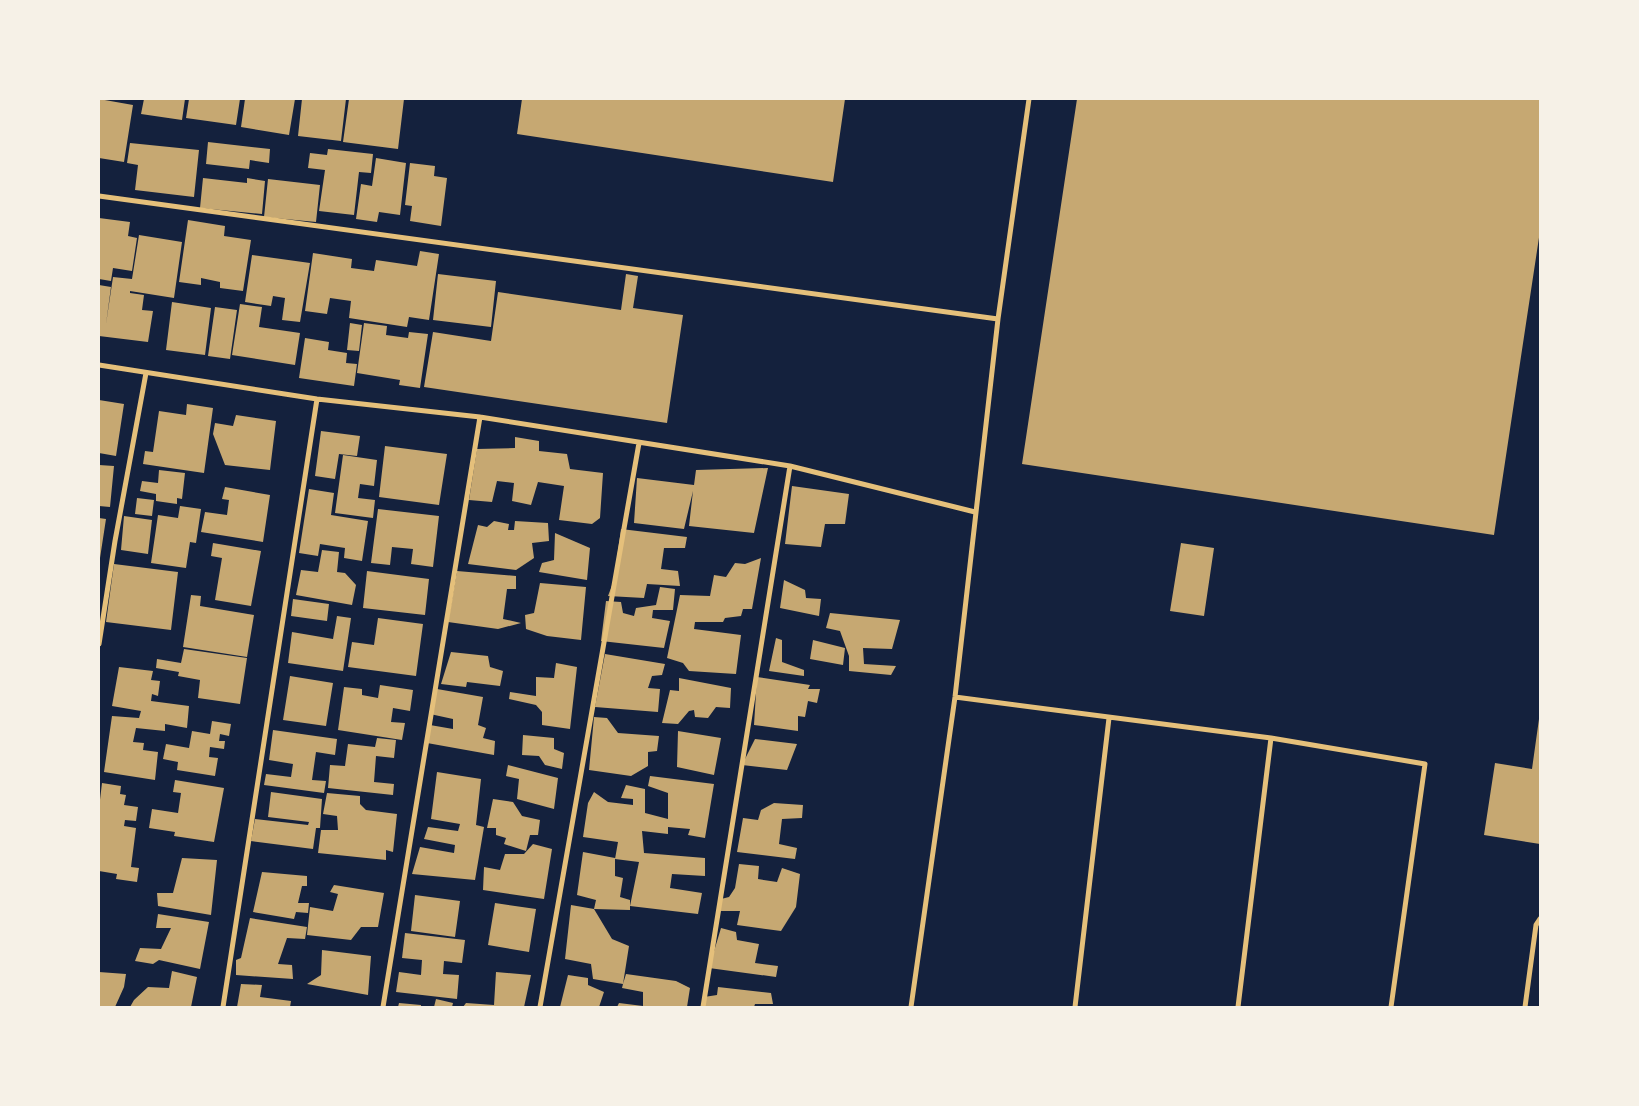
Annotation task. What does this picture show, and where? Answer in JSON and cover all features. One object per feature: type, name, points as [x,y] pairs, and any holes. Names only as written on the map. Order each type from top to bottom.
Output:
[{"type":"street","points":[[911,1007],[955,697],[998,319],[1029,99]]},
{"type":"street","points":[[99,196],[998,319]]},
{"type":"street","points":[[99,365],[317,399],[480,417],[790,466],[975,512]]},
{"type":"street","points":[[99,644],[115,541],[146,373]]},
{"type":"street","points":[[223,1007],[317,399]]},
{"type":"street","points":[[383,1007],[480,417]]},
{"type":"street","points":[[540,1007],[639,443]]},
{"type":"street","points":[[703,1007],[790,466]]},
{"type":"street","points":[[955,697],[1271,738],[1425,764],[1391,1007]]},
{"type":"street","points":[[1075,1007],[1109,718]]},
{"type":"street","points":[[1238,1007],[1271,738]]},
{"type":"street","points":[[1525,1007],[1536,925],[1540,919]]},
{"type":"building","points":[[99,99],[133,105],[124,162],[99,158]]},
{"type":"building","points":[[144,99],[185,99],[182,120],[141,114]]},
{"type":"building","points":[[189,99],[240,99],[236,125],[186,118]]},
{"type":"building","points":[[245,99],[295,99],[289,135],[241,127]]},
{"type":"building","points":[[302,99],[346,99],[341,141],[298,136]]},
{"type":"building","points":[[349,99],[404,99],[398,149],[343,142]]},
{"type":"building","points":[[522,99],[845,99],[833,182],[517,134]]},
{"type":"building","points":[[1077,99],[1540,99],[1540,231],[1494,535],[1022,464]]},
{"type":"building","points":[[208,142],[270,149],[269,163],[250,160],[249,169],[206,164]]},
{"type":"building","points":[[130,143],[199,150],[194,197],[135,190],[138,165],[127,163]]},
{"type":"building","points":[[328,149],[373,154],[371,173],[359,172],[354,215],[319,211],[325,170],[308,168],[310,153],[327,155]]},
{"type":"building","points":[[376,158],[406,163],[400,215],[379,212],[377,222],[356,219],[361,184],[372,186]]},
{"type":"building","points":[[410,163],[435,166],[434,176],[447,178],[441,226],[410,221],[412,206],[405,205]]},
{"type":"building","points":[[203,178],[247,183],[247,178],[265,181],[262,214],[200,208]]},
{"type":"building","points":[[268,179],[320,185],[316,222],[264,217]]},
{"type":"building","points":[[99,218],[130,222],[128,236],[137,238],[132,271],[113,268],[111,281],[99,279]]},
{"type":"building","points":[[188,220],[225,226],[224,236],[251,240],[243,291],[220,288],[220,282],[201,278],[201,285],[179,282]]},
{"type":"building","points":[[139,235],[182,242],[174,298],[130,291],[130,293],[144,295],[142,310],[153,311],[148,342],[99,336],[99,285],[111,287],[106,324],[113,277],[132,279]]},
{"type":"building","points":[[420,251],[439,254],[429,320],[409,317],[407,327],[349,318],[351,301],[330,298],[327,314],[305,311],[313,253],[352,259],[351,268],[374,271],[376,260],[417,266]]},
{"type":"building","points":[[252,255],[310,263],[300,322],[282,320],[285,298],[273,296],[271,306],[245,302]]},
{"type":"building","points":[[438,274],[496,281],[491,327],[433,320]]},
{"type":"building","points":[[626,274],[638,276],[633,308],[683,315],[667,423],[424,387],[433,332],[491,341],[498,292],[621,310]]},
{"type":"building","points":[[172,302],[211,308],[205,355],[166,350]]},
{"type":"building","points":[[240,304],[262,307],[259,327],[300,333],[295,365],[232,355]]},
{"type":"building","points":[[215,307],[237,310],[230,359],[208,356]]},
{"type":"building","points":[[350,323],[362,325],[359,351],[347,350]]},
{"type":"building","points":[[364,323],[387,326],[386,335],[408,338],[409,332],[428,334],[420,388],[399,385],[400,380],[357,373]]},
{"type":"building","points":[[305,338],[329,342],[328,350],[347,353],[346,363],[357,364],[354,386],[299,378]]},
{"type":"building","points":[[99,400],[124,404],[116,456],[99,453]]},
{"type":"building","points":[[187,404],[213,408],[204,473],[143,464],[145,451],[153,452],[159,411],[186,415]]},
{"type":"building","points":[[236,415],[276,421],[270,470],[225,465],[213,434],[215,423],[233,426]]},
{"type":"building","points":[[321,431],[360,436],[357,456],[339,454],[335,479],[315,476]]},
{"type":"building","points":[[515,437],[539,441],[539,451],[567,454],[570,469],[603,473],[600,518],[592,524],[559,520],[564,486],[538,482],[531,505],[512,501],[514,483],[497,481],[492,502],[469,500],[477,449],[515,448]]},
{"type":"building","points":[[385,446],[447,454],[439,505],[379,497]]},
{"type":"building","points":[[343,455],[377,460],[374,486],[360,484],[358,498],[375,500],[373,518],[335,513]]},
{"type":"building","points":[[99,465],[114,466],[110,507],[99,506]]},
{"type":"building","points":[[768,468],[754,533],[689,526],[693,491],[684,529],[634,523],[637,478],[694,485],[696,470]]},
{"type":"building","points":[[159,470],[185,473],[182,499],[177,498],[177,504],[156,501],[156,494],[140,491],[142,481],[158,483]]},
{"type":"building","points":[[792,486],[849,494],[845,524],[825,524],[821,547],[785,544]]},
{"type":"building","points":[[225,487],[270,495],[263,542],[201,532],[205,512],[227,515],[229,500],[222,499]]},
{"type":"building","points":[[309,489],[334,493],[331,515],[368,521],[362,561],[344,558],[345,548],[320,544],[318,556],[299,553]]},
{"type":"building","points":[[137,498],[154,500],[152,516],[135,514]]},
{"type":"building","points":[[180,506],[201,509],[196,543],[190,542],[186,568],[151,563],[158,515],[178,518]]},
{"type":"building","points":[[378,509],[439,516],[433,567],[411,564],[413,549],[392,547],[390,565],[371,563]]},
{"type":"building","points":[[124,516],[152,520],[148,554],[121,550]]},
{"type":"building","points":[[99,518],[106,519],[100,558],[99,558]]},
{"type":"building","points":[[494,521],[509,524],[508,530],[514,530],[515,521],[548,523],[549,541],[532,543],[534,558],[516,570],[468,564],[478,525],[487,527]]},
{"type":"building","points":[[621,529],[687,537],[685,548],[664,548],[661,569],[678,571],[680,586],[647,584],[644,598],[608,596],[614,580]]},
{"type":"building","points":[[555,533],[590,548],[587,580],[539,572],[542,563],[554,560]]},
{"type":"building","points":[[213,543],[261,551],[251,606],[215,600],[222,558],[211,556]]},
{"type":"building","points":[[1181,543],[1214,548],[1204,616],[1170,611]]},
{"type":"building","points":[[322,550],[339,552],[337,572],[345,573],[356,585],[352,605],[296,595],[301,570],[318,572]]},
{"type":"building","points":[[761,558],[752,609],[743,609],[741,616],[725,618],[723,622],[695,622],[694,629],[741,635],[736,674],[689,671],[683,663],[667,658],[680,595],[710,596],[714,575],[726,577],[735,563],[745,564]]},
{"type":"building","points":[[114,564],[178,572],[171,630],[106,622]]},
{"type":"building","points":[[367,571],[429,579],[425,615],[363,608]]},
{"type":"building","points":[[457,571],[516,576],[516,589],[507,589],[503,619],[521,623],[498,629],[448,622]]},
{"type":"building","points":[[784,580],[805,590],[806,598],[821,599],[819,616],[780,608]]},
{"type":"building","points":[[540,583],[586,587],[581,640],[547,636],[526,629],[525,615],[534,613]]},
{"type":"building","points":[[660,587],[675,589],[673,610],[653,610],[652,618],[670,621],[664,648],[601,641],[606,601],[621,602],[623,613],[634,616],[636,608],[656,605]]},
{"type":"building","points":[[191,595],[201,596],[200,606],[254,615],[247,657],[183,647]]},
{"type":"building","points":[[293,599],[329,604],[327,621],[291,616]]},
{"type":"building","points":[[830,613],[900,620],[892,649],[863,648],[864,664],[896,666],[891,675],[849,671],[849,656],[840,631],[826,628]]},
{"type":"building","points":[[337,616],[351,618],[343,671],[288,663],[292,632],[333,639]]},
{"type":"building","points":[[378,618],[423,624],[416,676],[348,667],[352,642],[374,645]]},
{"type":"building","points":[[776,638],[782,640],[782,662],[804,670],[804,676],[769,671]]},
{"type":"building","points":[[813,640],[845,648],[843,665],[810,659]]},
{"type":"building","points":[[184,649],[247,658],[240,704],[198,698],[200,680],[178,676],[179,672],[156,668],[157,659],[181,663]]},
{"type":"building","points":[[451,652],[488,656],[490,667],[503,671],[500,686],[467,682],[466,687],[441,684]]},
{"type":"building","points":[[605,654],[665,664],[662,675],[652,676],[648,688],[660,689],[658,712],[595,707]]},
{"type":"building","points":[[556,663],[577,667],[570,729],[542,725],[542,712],[536,705],[509,699],[510,692],[536,696],[536,677],[554,678]]},
{"type":"building","points":[[119,667],[153,671],[151,680],[160,681],[158,696],[152,694],[151,701],[189,706],[187,728],[165,724],[165,731],[136,728],[133,742],[144,743],[143,750],[158,752],[155,780],[104,772],[112,716],[139,718],[141,711],[112,706]]},
{"type":"building","points":[[290,676],[333,683],[326,726],[283,720]]},
{"type":"building","points":[[757,677],[810,685],[808,689],[820,689],[817,703],[808,701],[805,717],[798,716],[798,731],[754,725]]},
{"type":"building","points":[[679,678],[731,688],[730,708],[716,707],[708,718],[695,717],[694,710],[689,711],[678,724],[662,723],[670,690],[679,691]]},
{"type":"building","points":[[380,685],[413,690],[410,711],[393,708],[391,722],[405,723],[402,740],[338,730],[344,687],[362,689],[362,695],[378,698]]},
{"type":"building","points":[[437,689],[483,697],[478,725],[486,728],[483,738],[495,741],[494,755],[427,743],[430,725],[453,729],[453,719],[430,714]]},
{"type":"building","points":[[594,717],[607,718],[618,733],[659,736],[657,751],[648,752],[648,766],[631,776],[589,770]]},
{"type":"building","points":[[1539,719],[1540,844],[1484,835],[1495,763],[1532,769]]},
{"type":"building","points":[[212,721],[231,724],[229,736],[220,734],[219,741],[225,741],[224,749],[210,747],[209,757],[218,758],[215,776],[177,770],[178,762],[163,759],[166,744],[189,748],[192,731],[210,734]]},
{"type":"building","points":[[273,730],[337,739],[335,755],[316,752],[312,780],[326,781],[324,793],[264,785],[266,774],[291,777],[293,764],[269,760]]},
{"type":"building","points":[[678,731],[721,738],[714,775],[677,767]]},
{"type":"building","points":[[523,735],[554,738],[554,749],[564,753],[562,769],[545,765],[539,756],[522,755]]},
{"type":"building","points":[[377,738],[396,740],[394,758],[376,756],[374,782],[394,784],[393,795],[328,788],[330,765],[345,766],[348,744],[375,747]]},
{"type":"building","points":[[755,739],[797,744],[787,770],[742,765]]},
{"type":"building","points":[[508,765],[558,778],[554,809],[517,799],[519,779],[506,776]]},
{"type":"building","points":[[437,772],[481,779],[476,825],[484,827],[475,880],[412,874],[420,847],[454,853],[455,845],[424,839],[428,827],[458,831],[460,824],[431,819]]},
{"type":"building","points":[[650,776],[714,784],[705,838],[688,835],[690,829],[668,827],[668,834],[642,831],[644,853],[705,858],[705,876],[672,874],[670,888],[702,893],[698,914],[630,906],[639,862],[615,859],[618,842],[583,837],[588,803],[594,792],[608,802],[633,805],[633,799],[621,798],[626,785],[645,789],[645,813],[668,819],[668,793],[648,786]]},
{"type":"building","points":[[175,780],[224,788],[214,842],[174,836],[175,832],[149,828],[152,809],[178,813],[181,793],[173,792]]},
{"type":"building","points":[[102,783],[121,786],[120,794],[126,795],[124,805],[138,807],[136,821],[125,820],[124,826],[136,828],[131,867],[139,868],[137,882],[116,879],[117,874],[99,871],[99,808]]},
{"type":"building","points":[[271,792],[322,799],[320,828],[316,828],[313,849],[251,841],[255,819],[308,825],[309,822],[268,817]]},
{"type":"building","points":[[327,793],[360,796],[360,804],[366,810],[397,814],[393,852],[386,850],[386,860],[318,853],[321,830],[338,830],[337,816],[323,814]]},
{"type":"building","points":[[493,799],[513,802],[522,816],[540,820],[538,835],[530,835],[526,851],[504,844],[506,838],[496,835],[496,828],[487,828]]},
{"type":"building","points":[[774,803],[803,805],[802,818],[782,819],[779,844],[797,848],[795,859],[737,852],[743,818],[758,820],[761,810]]},
{"type":"building","points":[[533,844],[552,849],[544,899],[483,890],[484,867],[500,870],[505,854],[524,854]]},
{"type":"building","points":[[583,852],[615,858],[615,876],[623,878],[620,897],[630,900],[630,910],[594,909],[596,900],[577,895]]},
{"type":"building","points":[[182,858],[217,860],[211,915],[158,906],[157,893],[173,893]]},
{"type":"building","points":[[739,864],[759,866],[758,879],[777,882],[782,868],[800,874],[796,907],[781,931],[737,925],[740,911],[719,911],[721,899],[729,897],[735,888]]},
{"type":"building","points":[[262,872],[307,876],[307,886],[302,886],[298,903],[309,903],[308,913],[296,912],[294,919],[253,912]]},
{"type":"building","points":[[334,885],[384,893],[378,927],[361,927],[351,940],[307,935],[310,907],[333,911],[338,894],[330,892]]},
{"type":"building","points":[[415,895],[460,901],[455,937],[411,931]]},
{"type":"building","points":[[495,903],[536,909],[529,952],[488,945]]},
{"type":"building","points":[[571,905],[594,909],[612,939],[629,946],[623,984],[593,979],[591,964],[565,959]]},
{"type":"building","points":[[158,914],[209,922],[200,969],[159,960],[153,964],[135,961],[140,948],[161,949],[171,928],[156,928]]},
{"type":"building","points":[[250,918],[307,927],[305,939],[287,938],[278,964],[292,965],[293,979],[236,975],[236,960],[241,958]]},
{"type":"building","points":[[721,928],[736,932],[737,940],[759,944],[755,963],[778,966],[776,977],[709,968]]},
{"type":"building","points":[[405,933],[465,940],[462,963],[444,961],[443,974],[459,975],[457,999],[396,992],[399,972],[421,975],[422,960],[402,958]]},
{"type":"building","points":[[322,950],[371,956],[368,995],[307,984],[321,975]]},
{"type":"building","points":[[172,971],[197,977],[191,1007],[130,1007],[134,1000],[148,987],[169,988]]},
{"type":"building","points":[[99,972],[126,974],[124,987],[115,1007],[99,1007]]},
{"type":"building","points":[[496,972],[531,975],[524,1007],[463,1007],[466,1003],[494,1005]]},
{"type":"building","points":[[626,974],[676,981],[690,988],[687,1007],[617,1007],[619,1003],[643,1006],[643,992],[622,988]]},
{"type":"building","points":[[568,975],[588,978],[588,985],[604,992],[599,1007],[560,1007]]},
{"type":"building","points":[[241,984],[262,985],[260,997],[291,1001],[290,1007],[237,1007]]},
{"type":"building","points":[[718,987],[771,993],[773,1004],[755,1004],[754,1007],[703,1007],[704,997],[717,995]]},
{"type":"building","points":[[436,999],[453,1003],[452,1007],[434,1007]]},
{"type":"building","points":[[399,1003],[421,1005],[421,1007],[398,1007]]}]
